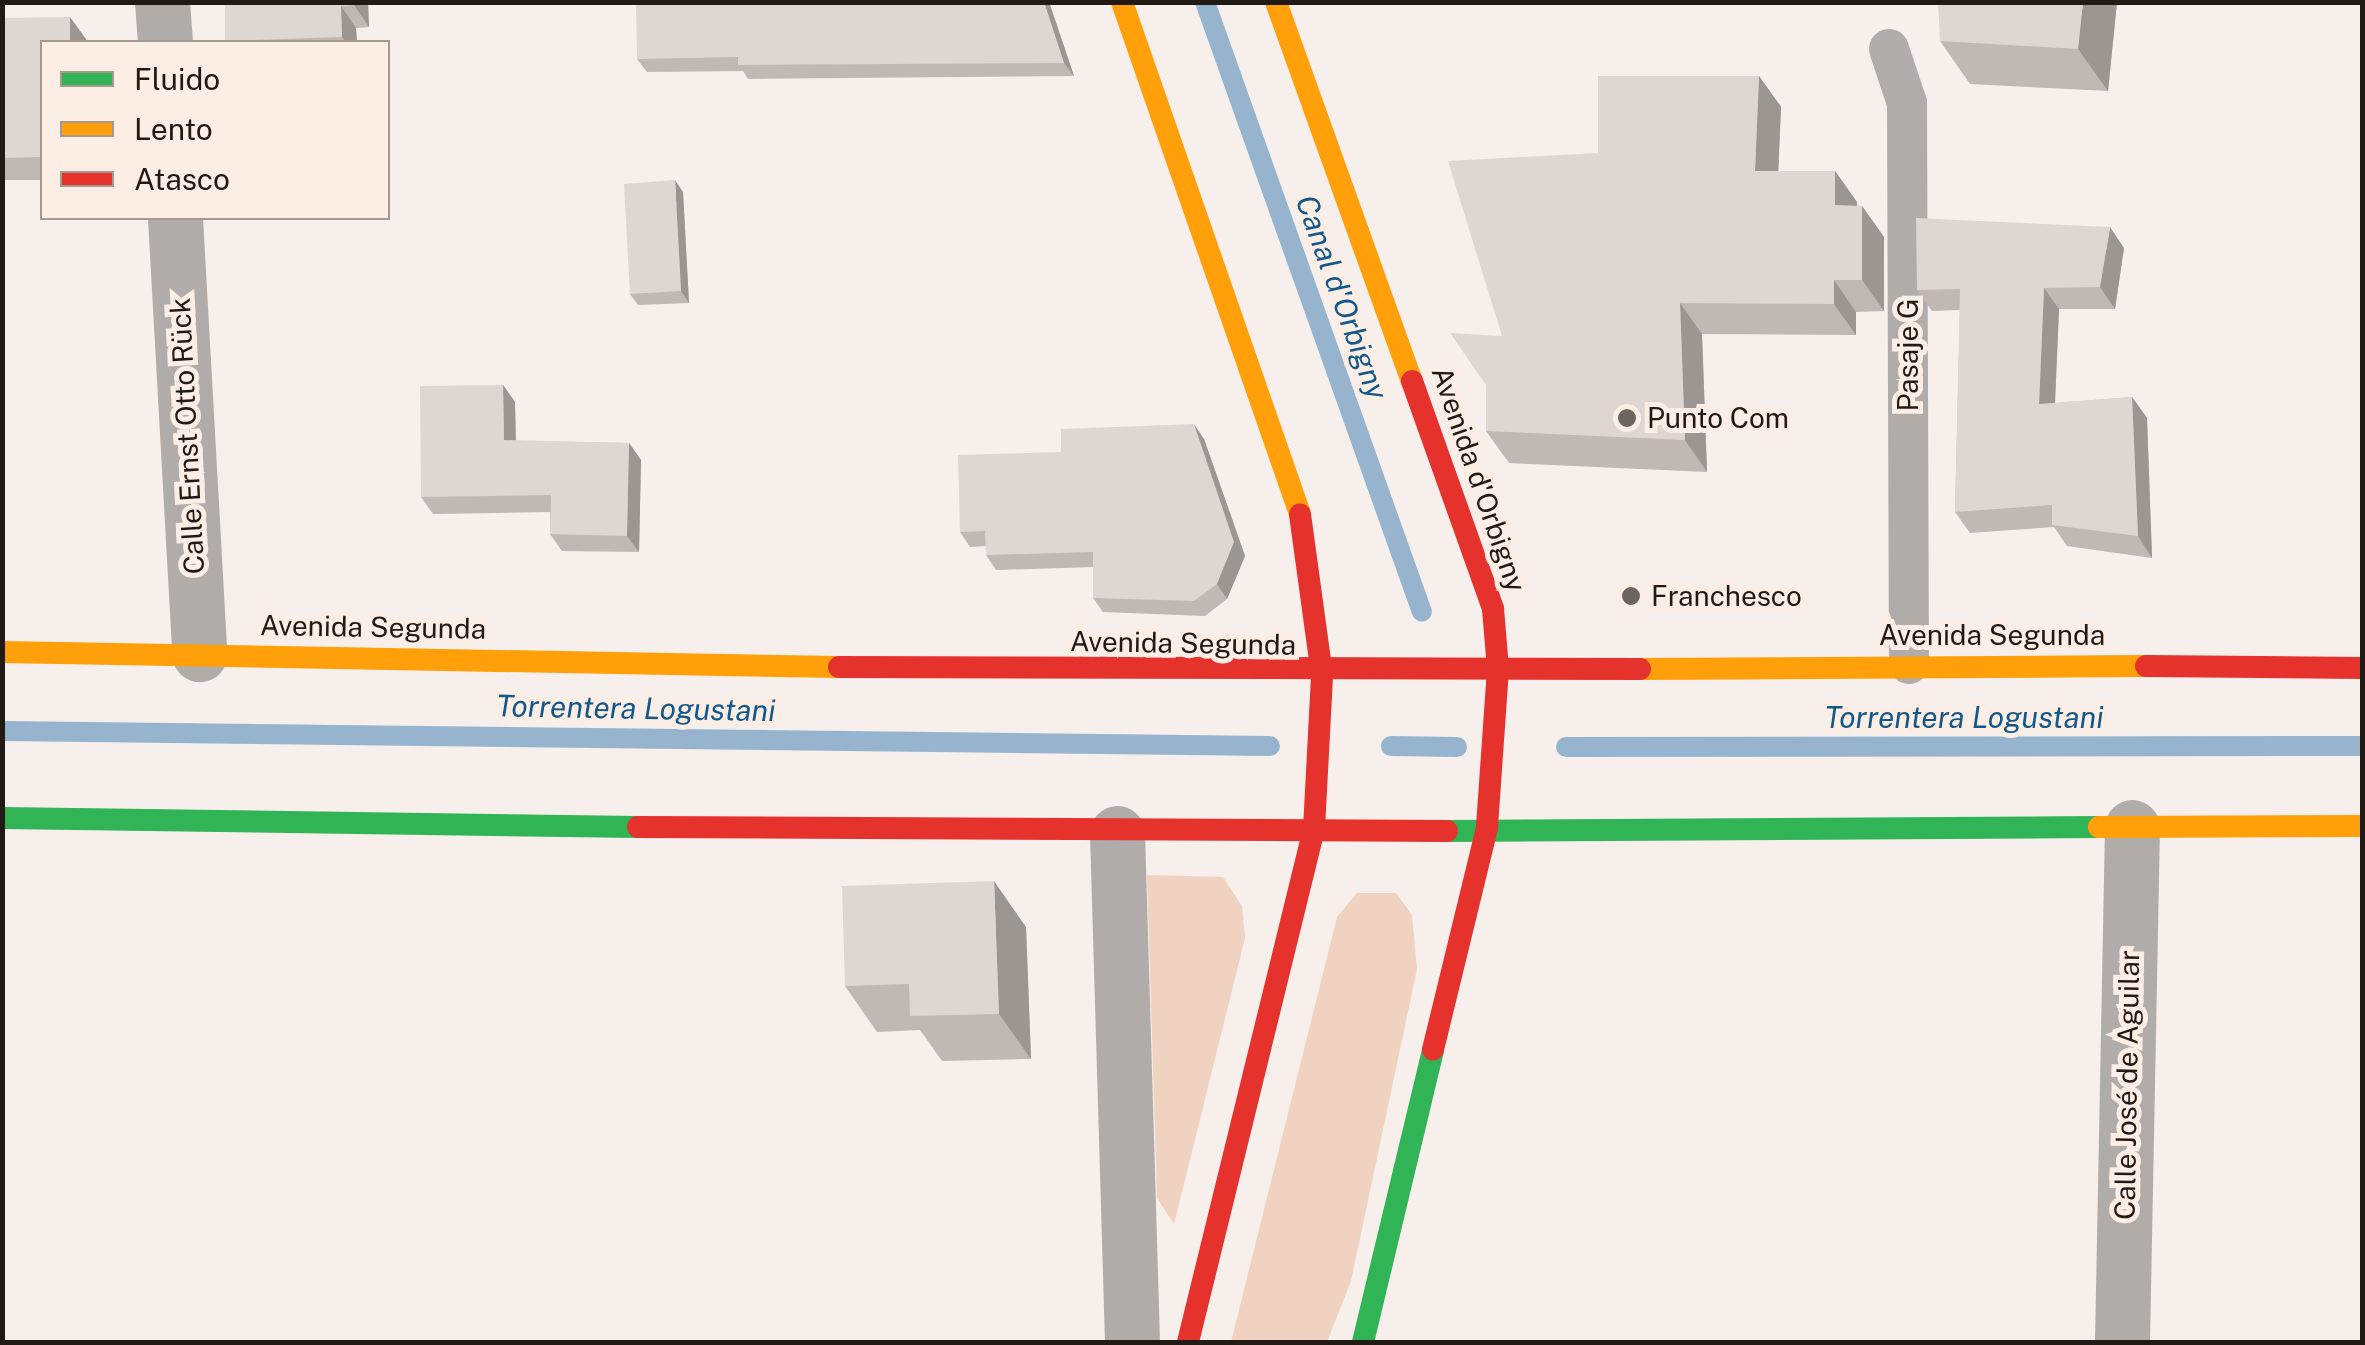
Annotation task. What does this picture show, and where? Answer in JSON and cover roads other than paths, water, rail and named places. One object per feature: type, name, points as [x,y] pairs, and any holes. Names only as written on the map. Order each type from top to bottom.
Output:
[{"type":"main road","points":[[1122,2],[1299,507],[1322,675],[1314,829],[1188,1342]]},
{"type":"main road","name":"Avenida d'Orbigny","points":[[1276,2],[1481,574],[1498,669],[1487,828],[1363,1342]]},
{"type":"main road","name":"Avenida Segunda","points":[[2,652],[1322,675],[1908,664],[2362,668]]},
{"type":"main road","points":[[2,818],[1118,833],[2362,826]]},
{"type":"street","points":[[162,2],[165,40]]},
{"type":"street","name":"Calle Ernst Otto Rück","points":[[174,220],[199,654]]},
{"type":"street","name":"Calle José de Aguilar","points":[[2122,1342],[2132,827]]},
{"type":"street","points":[[1118,833],[1132,1342]]},
{"type":"lane","name":"Pasaje G","points":[[1889,49],[1907,104],[1908,664]]},
{"type":"waterway","name":"Canal d'Orbigny","points":[[1205,2],[1422,612]]},
{"type":"waterway","name":"Torrentera Logustani","points":[[2,731],[1270,746]]},
{"type":"waterway","name":"Torrentera Logustani","points":[[1391,746],[1457,747]]},
{"type":"waterway","name":"Torrentera Logustani","points":[[1566,747],[2362,746]]},
{"type":"place","name":"Punto Com","points":[[1627,418]]},
{"type":"place","name":"Franchesco","points":[[1631,596]]}]
